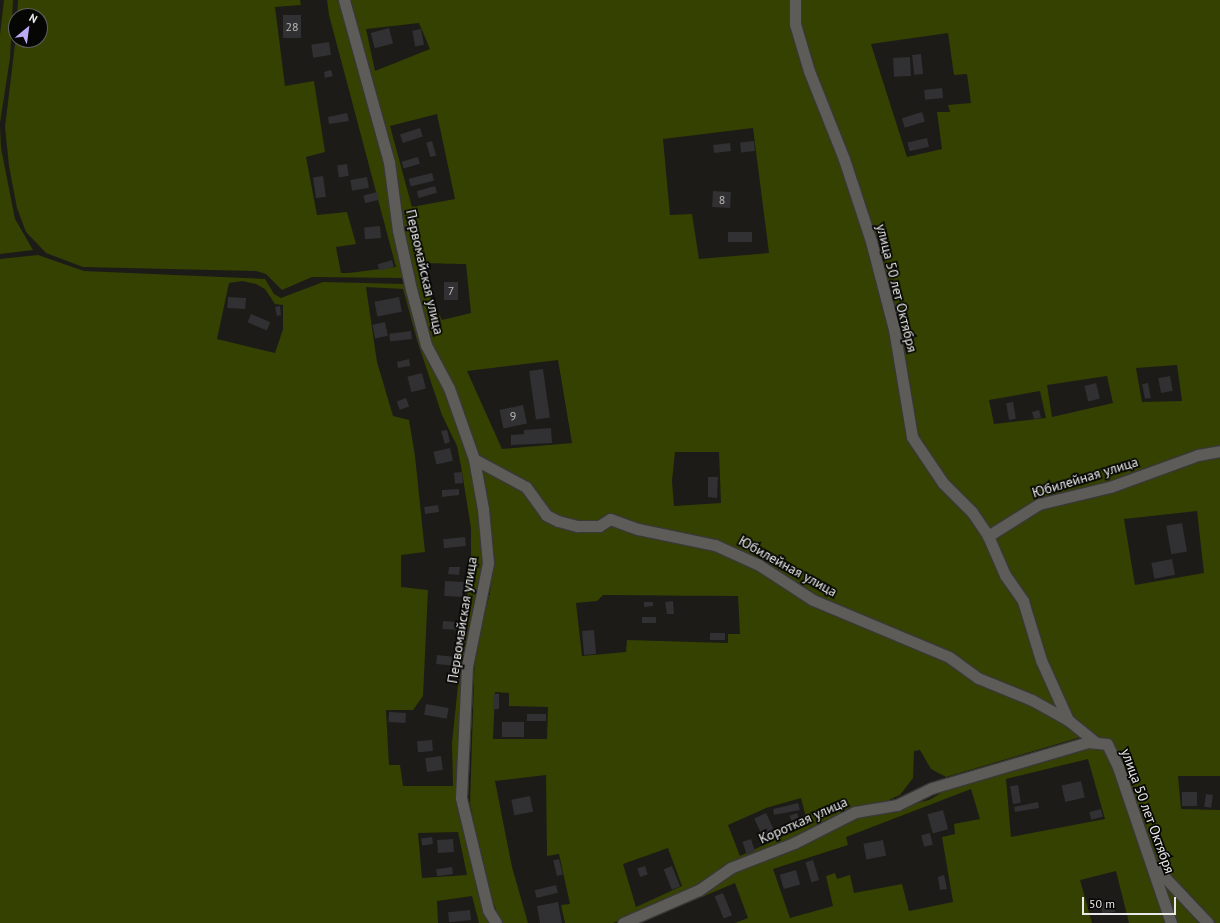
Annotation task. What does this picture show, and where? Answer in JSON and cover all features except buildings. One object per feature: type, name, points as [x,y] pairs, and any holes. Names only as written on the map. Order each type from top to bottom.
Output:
[{"type":"street","name":"Первомайская улица","points":[[344,0],[389,162],[398,230],[426,345],[449,388],[474,459],[483,509],[488,563],[467,666],[461,798],[488,910],[496,923]]},
{"type":"street","name":"улица 50 лет Октября","points":[[795,0],[796,24],[809,71],[844,159],[871,241],[894,329],[912,437],[943,483],[972,512],[988,536],[1005,575],[1023,601],[1041,660],[1068,720],[1095,742],[1107,744],[1118,767],[1171,923]]},
{"type":"street","name":"Юбилейная улица","points":[[988,536],[1039,504],[1110,487],[1198,455],[1220,451]]},
{"type":"street","name":"Юбилейная улица","points":[[474,459],[526,486],[546,515],[558,521],[576,526],[599,526],[610,519],[638,530],[715,545],[759,565],[813,600],[949,657],[978,678],[1032,700],[1068,720]]},
{"type":"street","name":"Короткая улица","points":[[624,923],[698,890],[730,868],[794,843],[855,812],[897,805],[932,788],[1088,742],[1095,742]]},
{"type":"street","points":[[1152,864],[1208,923]]},
{"type":"green space","points":[[4,0],[13,0],[13,8],[8,8],[8,48],[11,48],[10,58],[0,123],[0,35]]},
{"type":"green space","points":[[18,0],[300,0],[301,5],[275,7],[285,86],[314,81],[325,152],[306,157],[317,215],[347,212],[356,244],[336,247],[341,273],[349,273],[396,267],[329,15],[327,0],[341,0],[386,163],[404,278],[312,277],[282,290],[266,274],[256,271],[83,267],[46,253],[26,232],[17,208],[9,166],[5,127],[15,48],[48,48],[48,8],[18,8]]},
{"type":"green space","points":[[347,0],[1220,0],[1220,776],[1178,776],[1181,809],[1220,810],[1220,923],[1129,923],[1116,871],[1080,880],[1092,923],[735,923],[748,918],[735,883],[640,923],[632,923],[732,873],[780,855],[849,820],[929,800],[953,786],[1084,747],[1081,737],[946,777],[931,769],[920,750],[914,751],[913,778],[900,795],[613,923],[565,923],[561,905],[570,904],[559,854],[547,856],[546,775],[495,781],[512,867],[528,923],[502,923],[487,888],[470,803],[475,647],[490,593],[493,562],[451,385],[426,332]],"holes":[[[419,23],[430,49],[375,71],[366,29]],[[948,33],[954,75],[967,74],[971,103],[948,105],[950,112],[937,112],[942,149],[907,157],[871,44]],[[437,114],[455,199],[412,207],[390,126]],[[753,128],[769,253],[699,259],[692,214],[670,215],[663,139]],[[421,263],[466,264],[471,313],[442,320],[424,285]],[[558,360],[572,443],[502,449],[467,371]],[[1177,365],[1182,401],[1142,402],[1136,368]],[[1107,376],[1113,403],[1052,417],[1047,385]],[[1040,391],[1046,418],[994,424],[989,400]],[[675,452],[719,452],[721,503],[674,506],[672,481]],[[1197,511],[1204,573],[1135,585],[1124,519]],[[603,595],[738,596],[740,634],[728,634],[728,643],[627,640],[626,652],[582,656],[576,603],[597,601]],[[495,692],[509,693],[509,706],[548,707],[547,739],[493,739]],[[1088,759],[1105,819],[1011,837],[1006,779]],[[971,789],[980,819],[954,824],[955,834],[942,837],[953,902],[909,911],[902,884],[854,893],[850,875],[837,879],[835,873],[826,876],[833,906],[790,918],[773,869],[848,845],[846,837]],[[801,798],[808,825],[740,856],[728,825],[766,808]],[[668,848],[682,886],[636,907],[623,864]]]},
{"type":"green space","points":[[0,125],[1,148],[15,219],[33,250],[0,254]]},
{"type":"green space","points":[[38,255],[84,271],[265,279],[274,294],[281,298],[323,282],[405,284],[447,389],[469,461],[480,510],[484,562],[466,665],[458,798],[492,923],[479,923],[472,896],[437,901],[438,923],[0,923],[0,259]],"holes":[[[242,281],[256,284],[265,289],[275,304],[283,305],[283,329],[275,353],[217,339],[229,283]],[[366,287],[403,289],[417,340],[442,415],[457,446],[471,528],[471,559],[452,743],[453,786],[403,786],[400,765],[389,765],[386,710],[413,710],[423,696],[428,590],[401,587],[401,555],[425,552],[415,456],[409,420],[393,416],[377,362]],[[458,832],[467,875],[422,878],[418,833]]]}]
